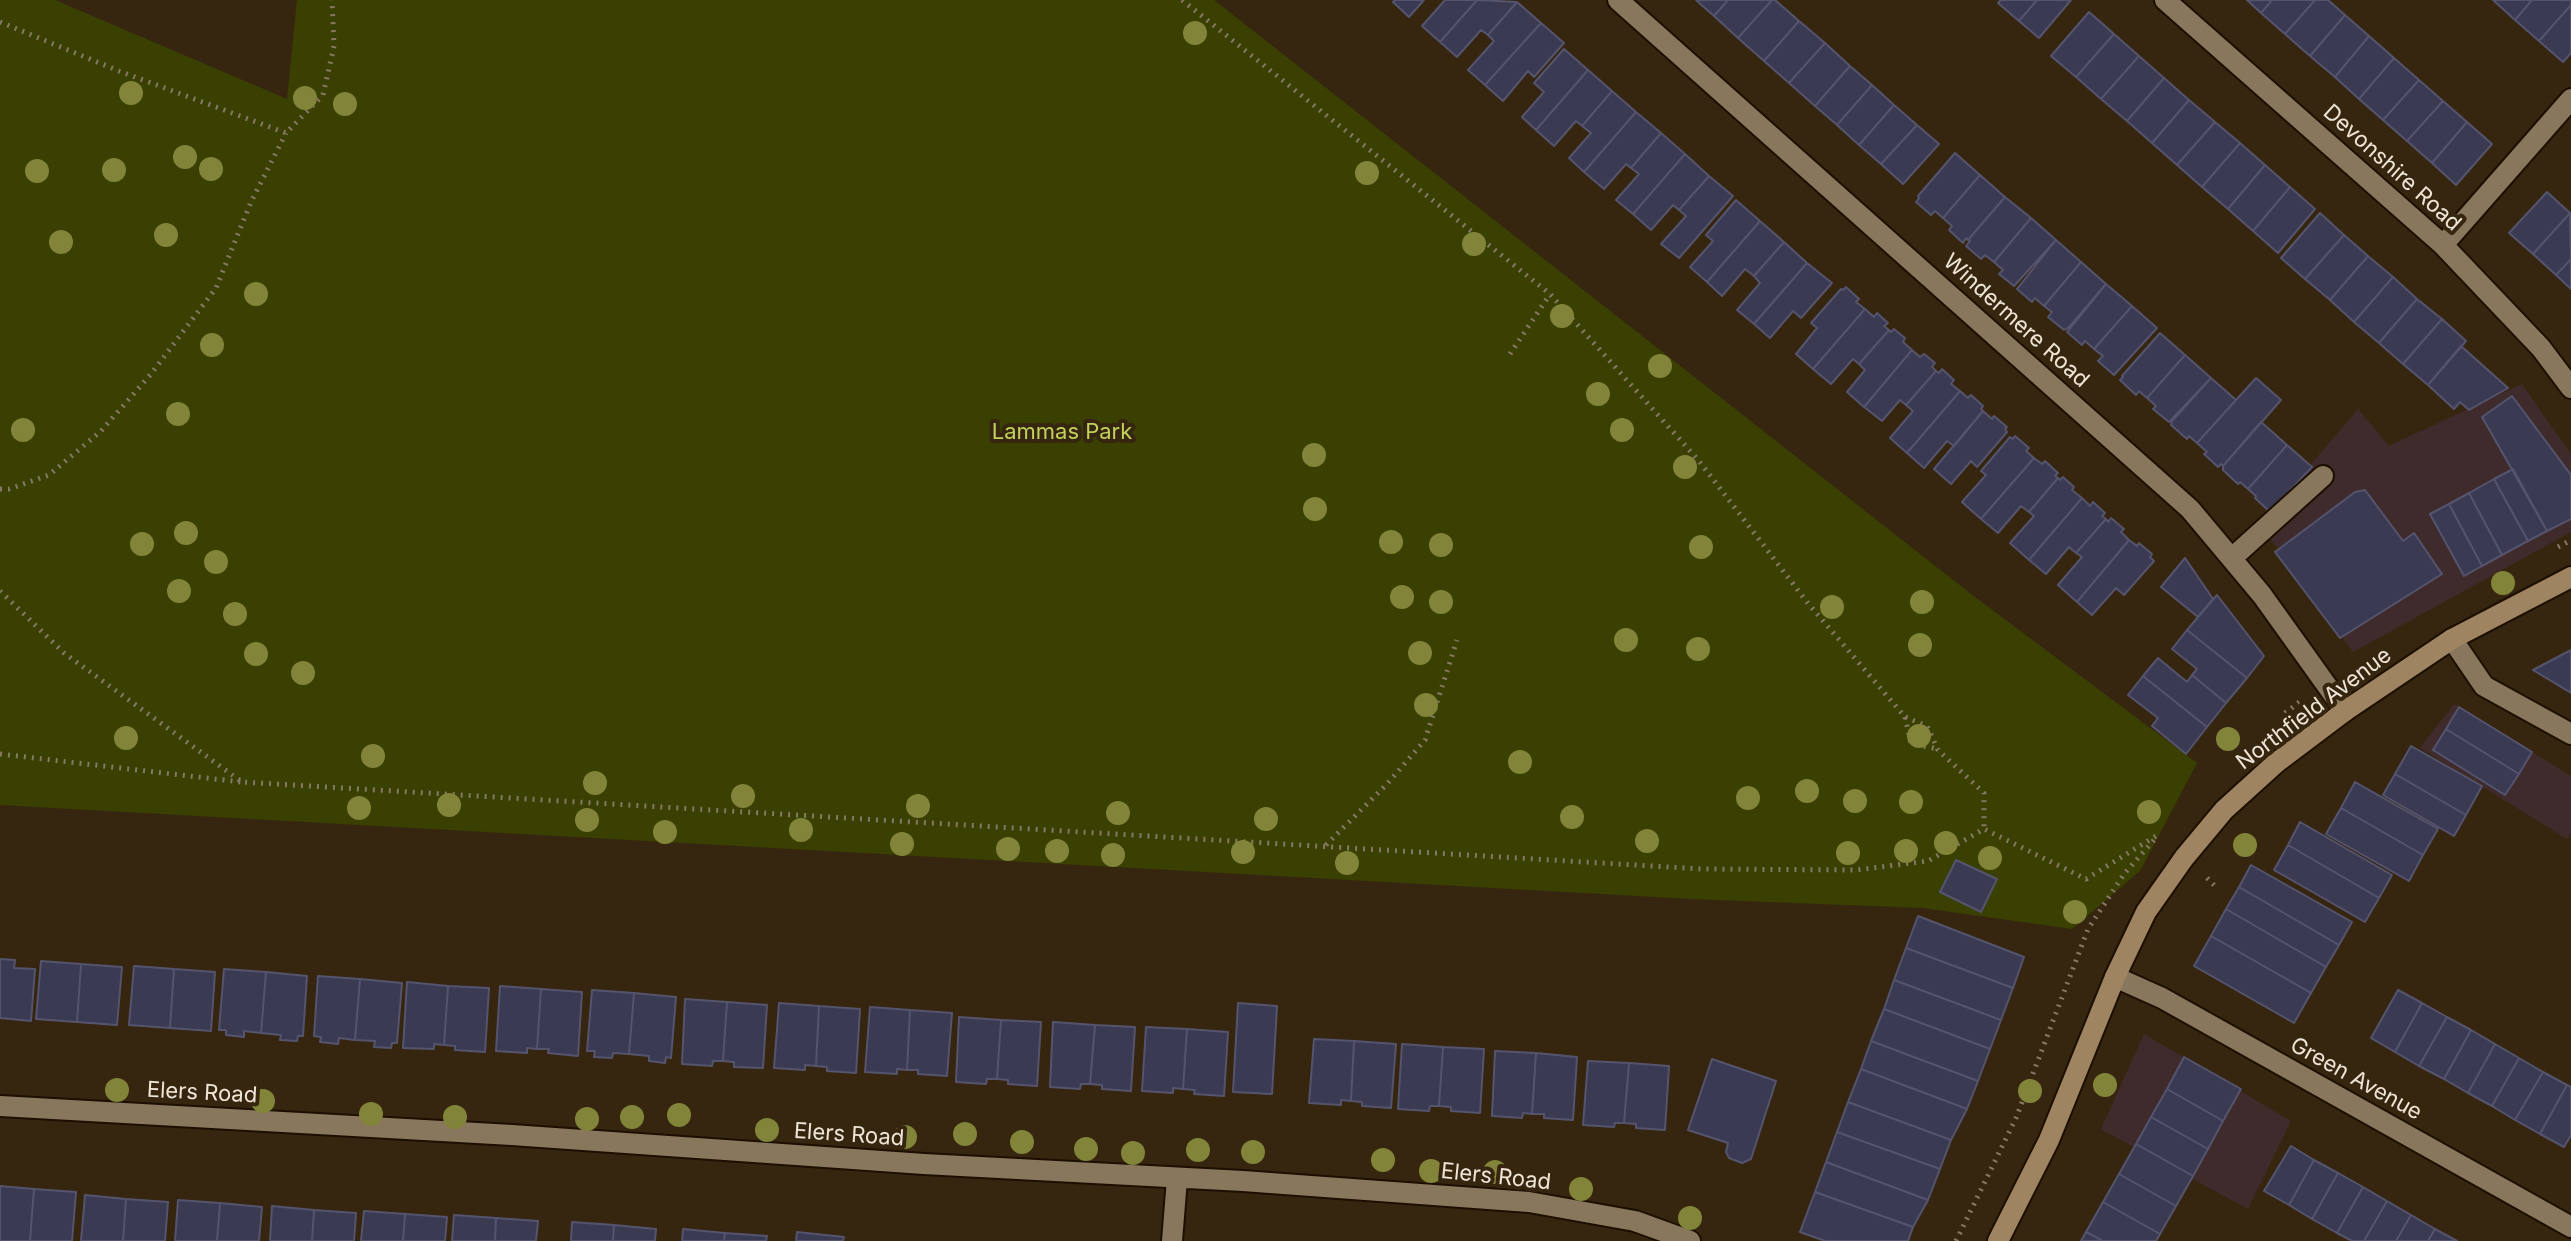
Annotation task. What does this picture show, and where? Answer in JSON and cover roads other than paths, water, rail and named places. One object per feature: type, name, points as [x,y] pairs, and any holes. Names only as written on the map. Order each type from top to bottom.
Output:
[{"type":"main road","name":"Northfield Avenue","points":[[1998,1241],[2049,1140],[2115,977],[2146,912],[2184,858],[2224,810],[2276,763],[2345,711],[2452,639],[2571,577]]},
{"type":"street","name":"Windermere Road","points":[[1618,0],[2190,509],[2262,595],[2345,711]]},
{"type":"street","name":"Devonshire Road","points":[[2165,0],[2443,245],[2541,348],[2571,388]]},
{"type":"street","points":[[2443,245],[2571,99]]},
{"type":"street","points":[[2232,558],[2323,476]]},
{"type":"street","points":[[2452,639],[2484,686],[2571,734]]},
{"type":"street","name":"Green Avenue","points":[[2115,977],[2162,998],[2571,1227]]},
{"type":"street","name":"Elers Road","points":[[0,1106],[497,1134],[1529,1202],[1635,1221],[1690,1241]]},
{"type":"street","points":[[1172,1241],[1177,1179]]},
{"type":"park label","name":"Lammas Park","points":[[1062,432]]}]
